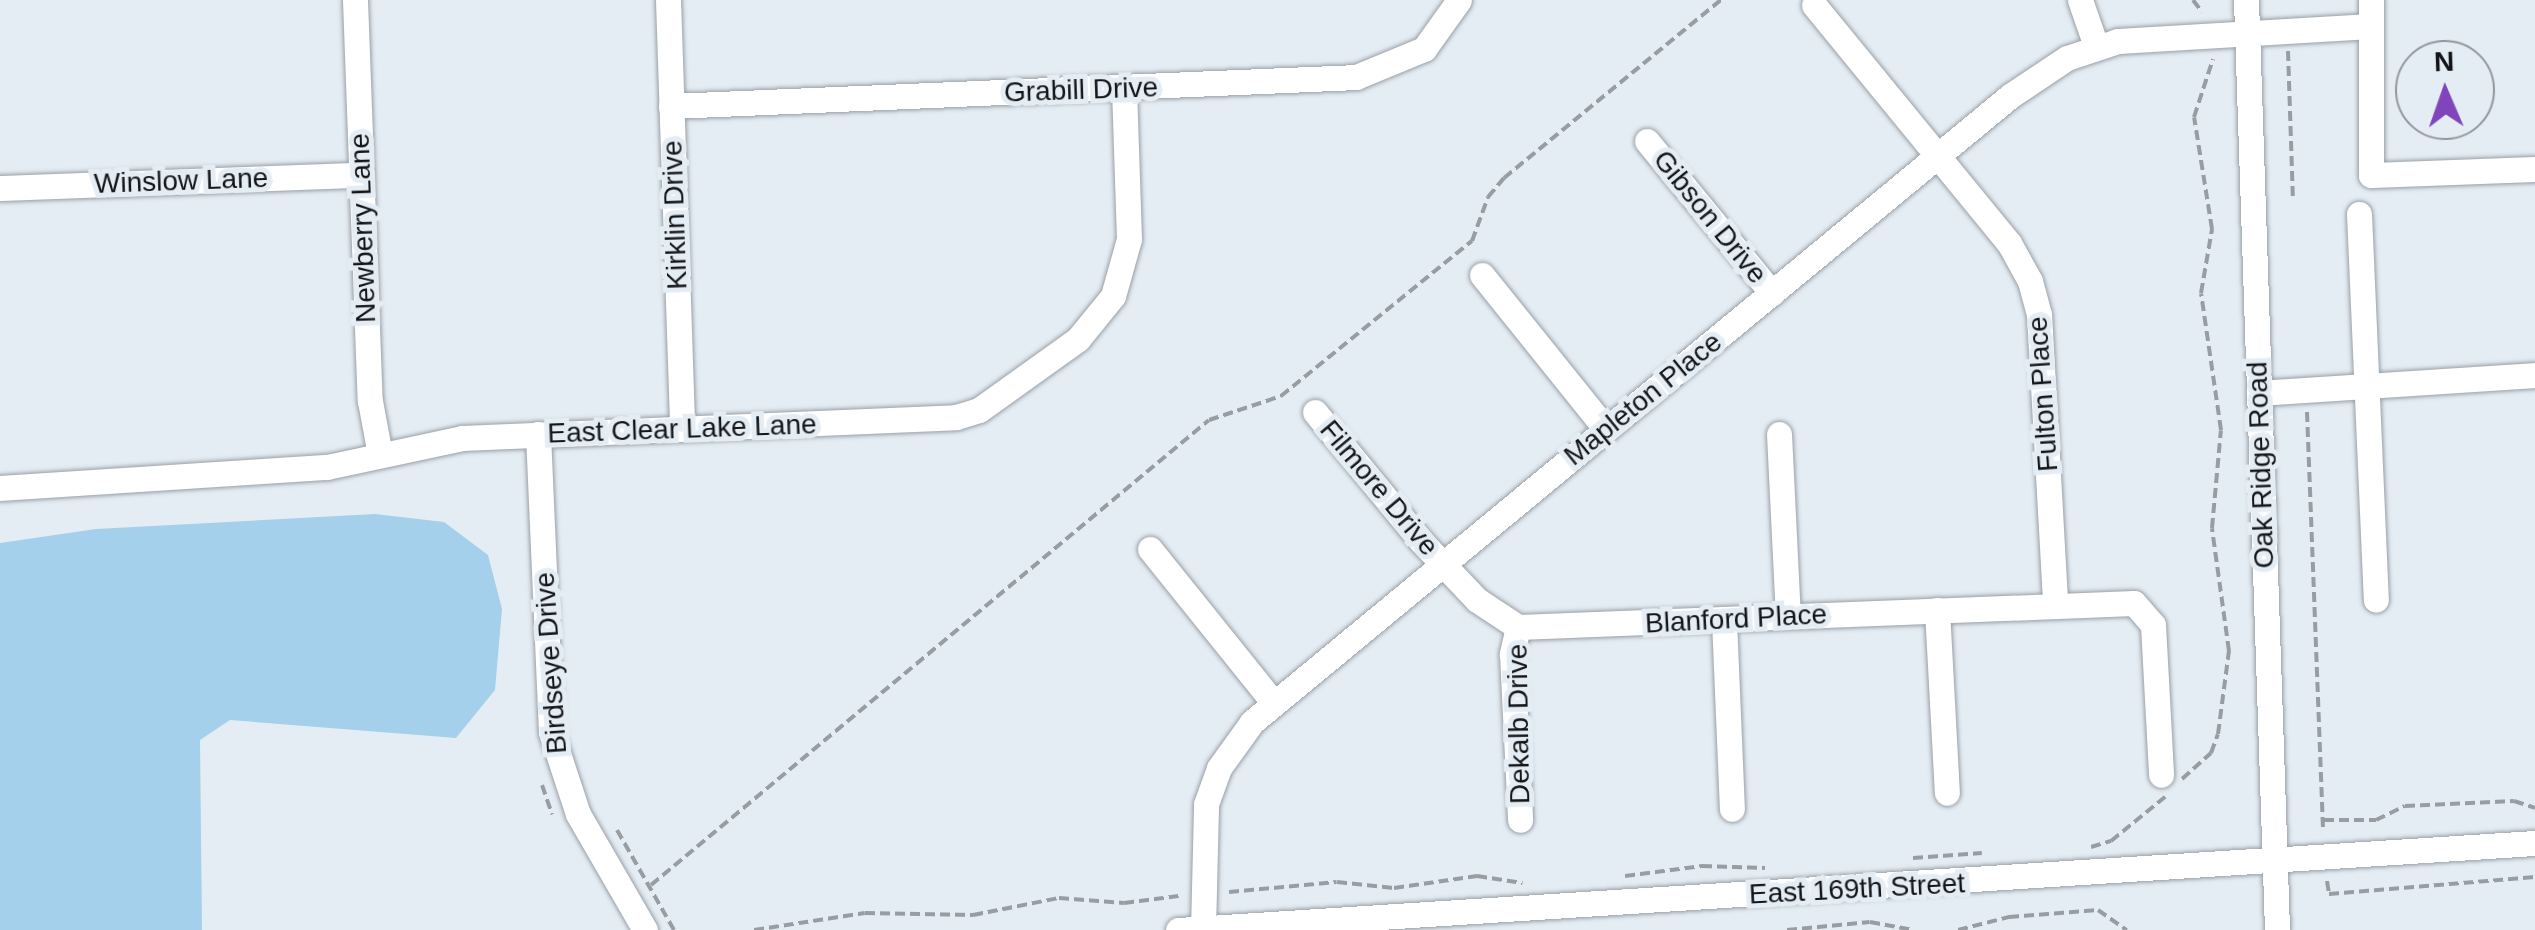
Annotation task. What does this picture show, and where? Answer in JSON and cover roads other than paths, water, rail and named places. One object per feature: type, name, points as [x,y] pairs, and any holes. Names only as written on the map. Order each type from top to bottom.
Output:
[{"type":"street","name":"Newberry Lane","points":[[355,0],[370,401],[380,454]]},
{"type":"street","name":"Kirklin Drive","points":[[668,0],[682,429]]},
{"type":"street","name":"Grabill Drive","points":[[671,106],[1371,74],[1424,49],[1459,0]]},
{"type":"street","points":[[2080,0],[2096,46]]},
{"type":"street","name":"Oak Ridge Road","points":[[2246,0],[2277,930]]},
{"type":"street","points":[[2371,0],[2372,175],[2535,169]]},
{"type":"street","name":"Fulton Place","points":[[1814,6],[2009,242],[2036,300],[2055,603]]},
{"type":"street","name":"Mapleton Place","points":[[1195,930],[1206,804],[1233,744],[1272,701],[2037,76],[2096,46],[2372,26]]},
{"type":"street","name":"East Clear Lake Lane","points":[[0,488],[328,467],[462,438],[956,418],[997,402],[1048,364],[1097,319],[1124,268],[1130,210],[1124,88]]},
{"type":"street","name":"Gibson Drive","points":[[1647,141],[1772,294]]},
{"type":"street","name":"Winslow Lane","points":[[0,188],[362,175]]},
{"type":"street","points":[[2360,214],[2364,389],[2376,600]]},
{"type":"street","points":[[1482,276],[1606,429]]},
{"type":"street","points":[[2259,393],[2535,375]]},
{"type":"street","name":"Filmore Drive","points":[[1315,412],[1442,563]]},
{"type":"street","name":"Birdseye Drive","points":[[538,434],[550,732],[578,814],[646,930]]},
{"type":"street","points":[[1779,434],[1788,616]]},
{"type":"street","points":[[1150,549],[1272,701]]},
{"type":"street","points":[[1442,563],[1501,620],[1518,628]]},
{"type":"street","name":"Blanford Place","points":[[1518,628],[2124,601],[2150,616],[2161,775]]},
{"type":"street","points":[[1938,610],[1947,793]]},
{"type":"street","points":[[1724,620],[1732,809]]},
{"type":"street","name":"Dekalb Drive","points":[[1518,628],[1512,654],[1520,820]]},
{"type":"street","name":"East 169th Street","points":[[1195,930],[2274,864],[2535,843]]},
{"type":"water","points":[[375,514],[444,522],[488,555],[502,609],[495,690],[456,738],[230,720],[200,740],[202,930],[0,930],[0,543],[96,529]]}]
